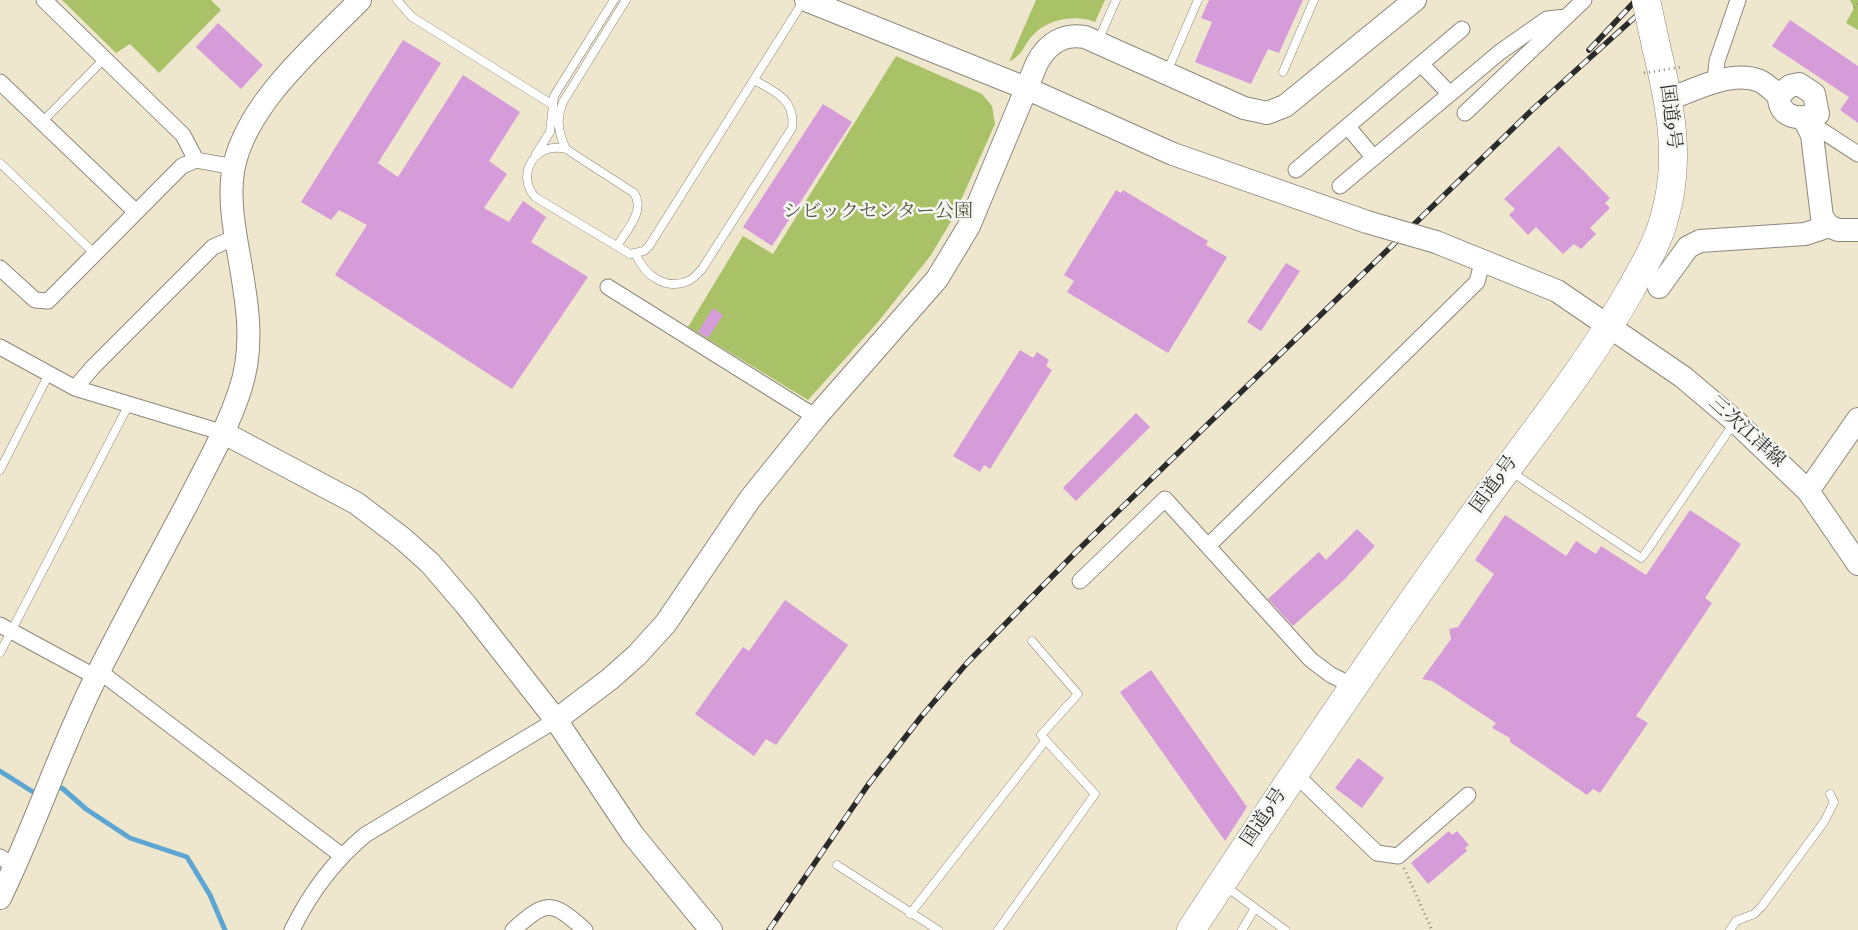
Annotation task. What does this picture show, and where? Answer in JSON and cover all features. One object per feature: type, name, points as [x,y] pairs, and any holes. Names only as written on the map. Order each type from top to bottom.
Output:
[{"type":"highway","name":"国道9号","points":[[1191,930],[1354,686],[1609,328],[1653,249],[1664,220],[1671,191],[1674,147],[1669,99],[1646,0]]},
{"type":"street","points":[[44,0],[183,135],[196,160]]},
{"type":"street","points":[[0,898],[8,862],[97,674],[224,433],[241,388],[248,345],[248,308],[236,237],[232,187],[234,168],[248,128],[272,94],[360,0]]},
{"type":"street","name":"三次江津線","points":[[805,0],[1028,89],[1173,154],[1367,222],[1436,242],[1557,291],[1683,377],[1735,421],[1808,491],[1858,564]]},
{"type":"street","points":[[292,930],[306,901],[341,855],[365,836],[556,720],[610,679],[666,623],[750,499],[816,417],[936,279],[969,226],[1028,89],[1037,63],[1052,43],[1064,37],[1077,36],[1244,108],[1258,113],[1277,111],[1415,0]]},
{"type":"street","points":[[1465,113],[1584,0]]},
{"type":"street","points":[[1715,82],[1717,62],[1738,0]]},
{"type":"street","points":[[1340,186],[1500,52],[1547,18],[1566,17]]},
{"type":"street","points":[[1296,170],[1462,29]]},
{"type":"street","points":[[1420,64],[1450,94]]},
{"type":"street","points":[[1669,99],[1715,82],[1740,77],[1760,81],[1779,95],[1779,103],[1783,110],[1791,116],[1804,119],[1858,154]]},
{"type":"street","points":[[0,82],[136,212]]},
{"type":"street","points":[[1804,119],[1812,135],[1822,217],[1829,226],[1838,230],[1858,230]]},
{"type":"street","points":[[1348,127],[1374,158]]},
{"type":"street","points":[[0,268],[35,300],[48,301],[182,166],[196,160],[234,168]]},
{"type":"street","points":[[1659,287],[1688,247],[1700,241],[1805,234],[1829,226]]},
{"type":"street","points":[[75,388],[93,367],[213,247],[236,237]]},
{"type":"street","points":[[1208,546],[1477,282],[1483,260]]},
{"type":"street","points":[[608,287],[816,417]]},
{"type":"street","points":[[0,347],[75,388],[224,433],[356,504],[402,538],[430,563],[466,605],[556,720],[633,835],[712,930]]},
{"type":"street","points":[[1808,491],[1858,419]]},
{"type":"street","points":[[1080,581],[1165,499],[1311,660],[1331,676],[1354,686]]},
{"type":"street","points":[[6,628],[97,674],[341,855]]},
{"type":"street","points":[[1295,774],[1377,853],[1398,856],[1468,796]]},
{"type":"street","points":[[513,930],[534,911],[554,907],[563,911],[585,930]]},
{"type":"lane","points":[[397,0],[412,17],[553,104]]},
{"type":"lane","points":[[614,0],[554,96],[550,132],[529,164],[526,176],[531,192],[535,197],[630,254],[636,254],[649,246],[805,0]]},
{"type":"lane","points":[[566,149],[558,130],[558,118],[563,102],[626,0]]},
{"type":"lane","points":[[1097,43],[1116,0]]},
{"type":"lane","points":[[1166,74],[1198,0]]},
{"type":"lane","points":[[1283,72],[1314,0]]},
{"type":"lane","points":[[42,122],[105,58]]},
{"type":"lane","points":[[636,254],[641,266],[651,277],[667,283],[690,280],[702,270],[792,128],[794,116],[784,99],[774,90],[754,80]]},
{"type":"lane","points":[[533,158],[552,148],[566,149],[630,190],[637,198],[637,214],[617,246]]},
{"type":"lane","points":[[0,163],[94,253]]},
{"type":"lane","points":[[0,470],[49,374]]},
{"type":"lane","points":[[0,653],[6,628],[129,404]]},
{"type":"lane","points":[[1507,469],[1640,558],[1644,555],[1735,421]]},
{"type":"lane","points":[[998,930],[1095,794],[1041,735],[1078,694],[1032,641]]},
{"type":"lane","points":[[910,914],[1046,740]]},
{"type":"lane","points":[[1730,930],[1739,920],[1758,911],[1824,822],[1834,802],[1830,794]]},
{"type":"lane","points":[[837,865],[910,914],[938,930]]},
{"type":"lane","points":[[1221,883],[1285,930]]},
{"type":"lane","points":[[1242,930],[1255,908]]},
{"type":"path","points":[[1854,8],[1858,4]]},
{"type":"path","points":[[1644,73],[1682,67]]},
{"type":"path","points":[[1398,856],[1432,930]]},
{"type":"green space","points":[[62,0],[211,0],[221,10],[159,73],[130,44],[116,53]]},
{"type":"green space","points":[[1036,0],[1105,0],[1095,22],[1071,18],[1047,25],[1034,34],[1021,52],[1009,62]]},
{"type":"green space","points":[[1850,0],[1858,0],[1858,30],[1846,23],[1854,8]]},
{"type":"green space","name":"シビックセンター公園","points":[[896,56],[982,94],[992,106],[995,124],[953,218],[931,255],[878,322],[808,400],[688,327],[743,236],[773,254]]},
{"type":"building","points":[[1209,0],[1303,0],[1279,53],[1268,49],[1251,84],[1195,62],[1212,22],[1201,18]]},
{"type":"building","points":[[1790,20],[1858,66],[1858,123],[1840,110],[1849,97],[1772,46]]},
{"type":"building","points":[[218,23],[263,65],[241,89],[196,47]]},
{"type":"building","points":[[403,40],[441,63],[378,163],[398,177],[463,75],[520,112],[489,161],[507,174],[484,208],[509,222],[523,201],[546,217],[531,242],[588,277],[512,389],[335,275],[367,225],[339,210],[331,220],[301,202]]},
{"type":"building","points":[[823,104],[852,122],[772,246],[743,227]]},
{"type":"building","points":[[1559,146],[1610,198],[1605,203],[1610,208],[1590,228],[1596,234],[1581,249],[1574,244],[1563,254],[1536,227],[1528,235],[1509,215],[1515,209],[1504,199]]},
{"type":"building","points":[[1116,190],[1121,193],[1123,190],[1208,241],[1206,245],[1227,257],[1168,353],[1067,292],[1074,281],[1064,275]]},
{"type":"building","points":[[1286,263],[1300,271],[1261,331],[1247,322]]},
{"type":"building","points":[[713,308],[723,315],[708,338],[698,332]]},
{"type":"building","points":[[1020,350],[1033,358],[1037,352],[1049,360],[1046,366],[1052,370],[990,469],[984,465],[980,472],[953,456]]},
{"type":"building","points":[[1136,413],[1150,427],[1076,501],[1063,488]]},
{"type":"building","points":[[1690,510],[1741,544],[1705,598],[1712,603],[1636,716],[1648,723],[1600,793],[1593,789],[1587,795],[1510,742],[1510,738],[1492,728],[1496,723],[1432,681],[1422,679],[1451,639],[1449,629],[1458,627],[1494,574],[1475,560],[1505,515],[1566,556],[1576,541],[1596,554],[1601,546],[1646,575]]},
{"type":"building","points":[[1357,529],[1375,546],[1345,579],[1293,626],[1268,599],[1319,552],[1326,560]]},
{"type":"building","points":[[785,600],[848,645],[776,745],[766,739],[754,756],[695,714],[743,647],[749,651]]},
{"type":"building","points":[[1151,670],[1247,807],[1225,841],[1120,692]]},
{"type":"building","points":[[1358,758],[1384,778],[1362,808],[1335,788]]},
{"type":"building","points":[[1449,831],[1452,835],[1457,831],[1469,845],[1465,848],[1467,851],[1428,884],[1411,863]]},
{"type":"waterway","points":[[0,771],[33,792]]},
{"type":"waterway","points":[[59,788],[62,788],[86,809],[130,838],[187,857],[210,895],[225,930]]},
{"type":"railway","points":[[1589,50],[1636,0]]},
{"type":"railway","points":[[769,930],[868,785],[921,717],[967,663],[1076,552],[1532,110],[1654,0]]}]
